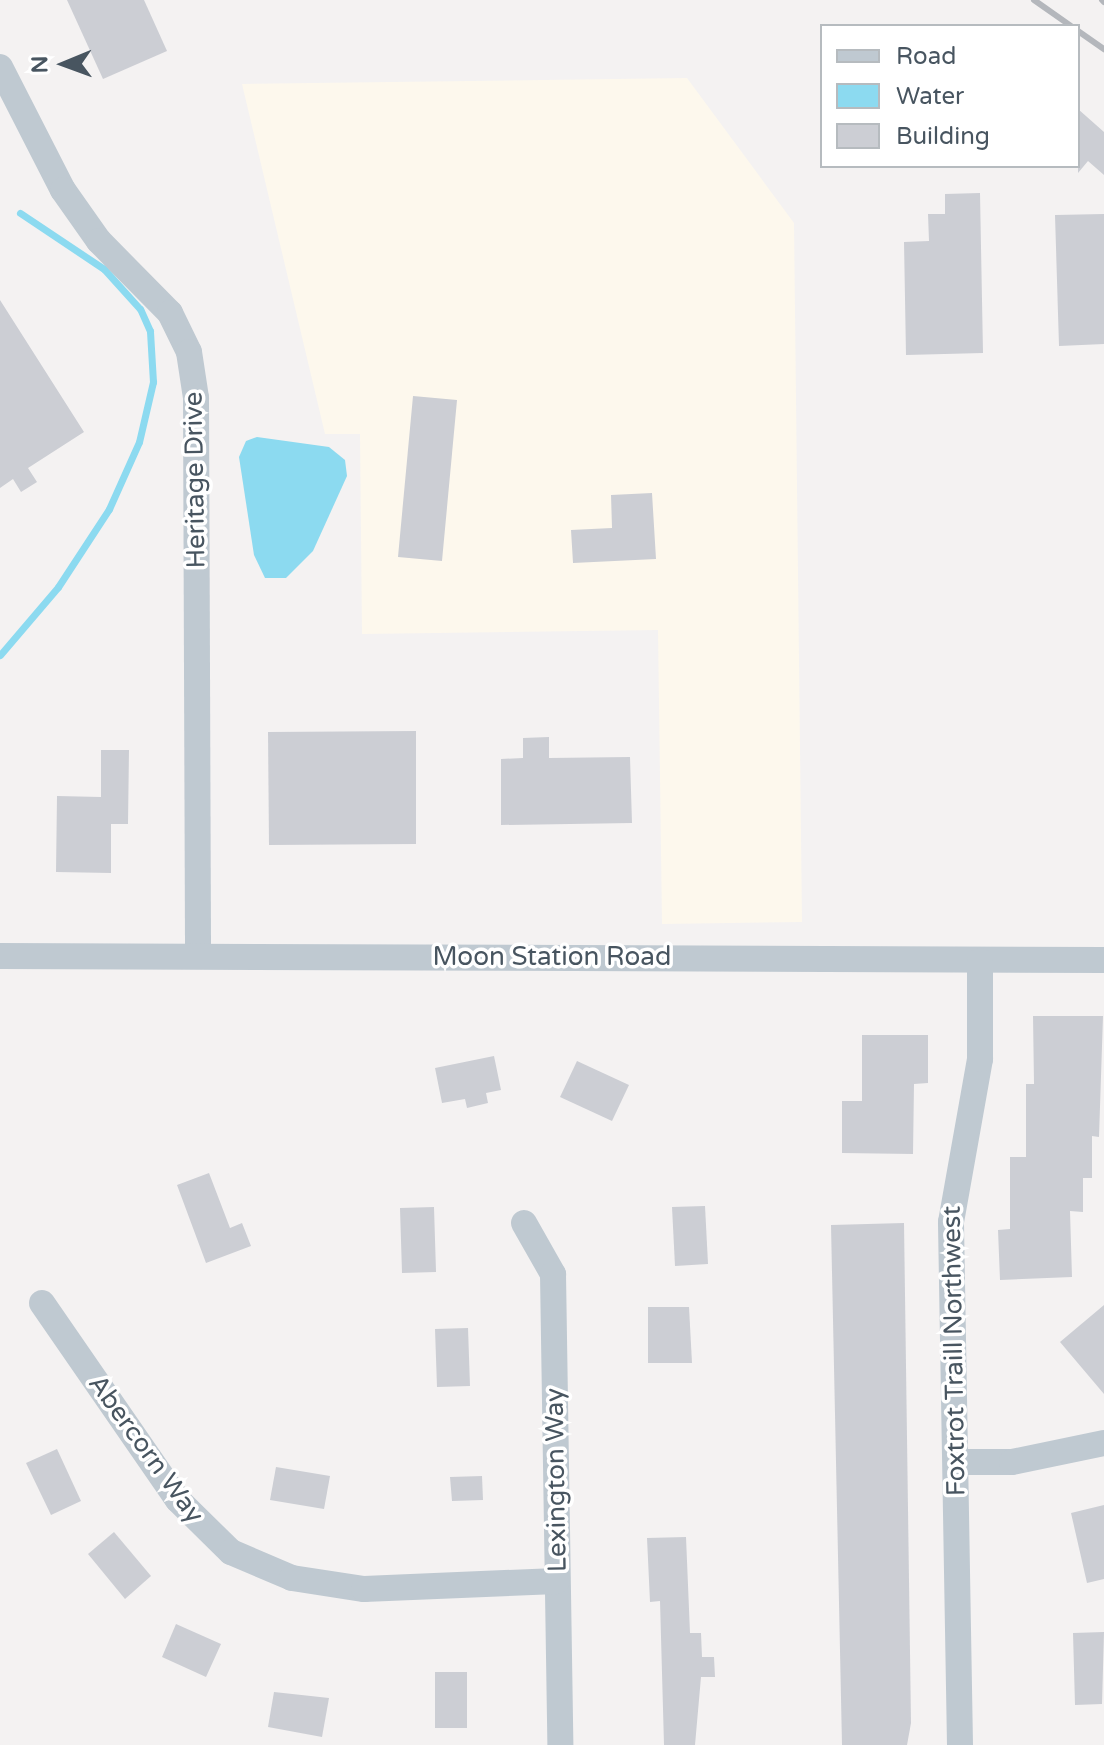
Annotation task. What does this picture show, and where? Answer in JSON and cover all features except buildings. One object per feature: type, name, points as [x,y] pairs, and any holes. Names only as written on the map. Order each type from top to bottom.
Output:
[{"type":"street","name":"Heritage Drive","points":[[0,67],[63,190],[99,241],[170,313],[189,352],[196,398],[198,954]]},
{"type":"street","name":"Moon Station Road","points":[[0,956],[198,954],[1104,960]]},
{"type":"street","name":"Foxtrot Traill Northwest","points":[[960,1745],[952,1195],[980,1059],[980,961]]},
{"type":"street","name":"Lexington Way","points":[[524,1223],[553,1274],[560,1745]]},
{"type":"street","name":"Abercorn Way","points":[[42,1303],[178,1500],[231,1552],[292,1578],[364,1589],[557,1581]]},
{"type":"street","points":[[956,1462],[1012,1462],[1085,1451],[1104,1443]]},
{"type":"shaded area","points":[[687,78],[794,223],[802,922],[662,924],[658,630],[362,634],[360,434],[325,434],[242,84]]},
{"type":"water","points":[[257,437],[329,447],[345,460],[347,476],[313,551],[286,578],[265,578],[254,555],[239,457],[246,441]]},
{"type":"waterway","points":[[0,655],[58,587],[109,509],[139,442],[153,382],[150,331],[140,309],[104,269],[20,213]]},
{"type":"railway","points":[[1034,0],[1068,24]]},
{"type":"railway","points":[[1080,32],[1104,49]]}]
